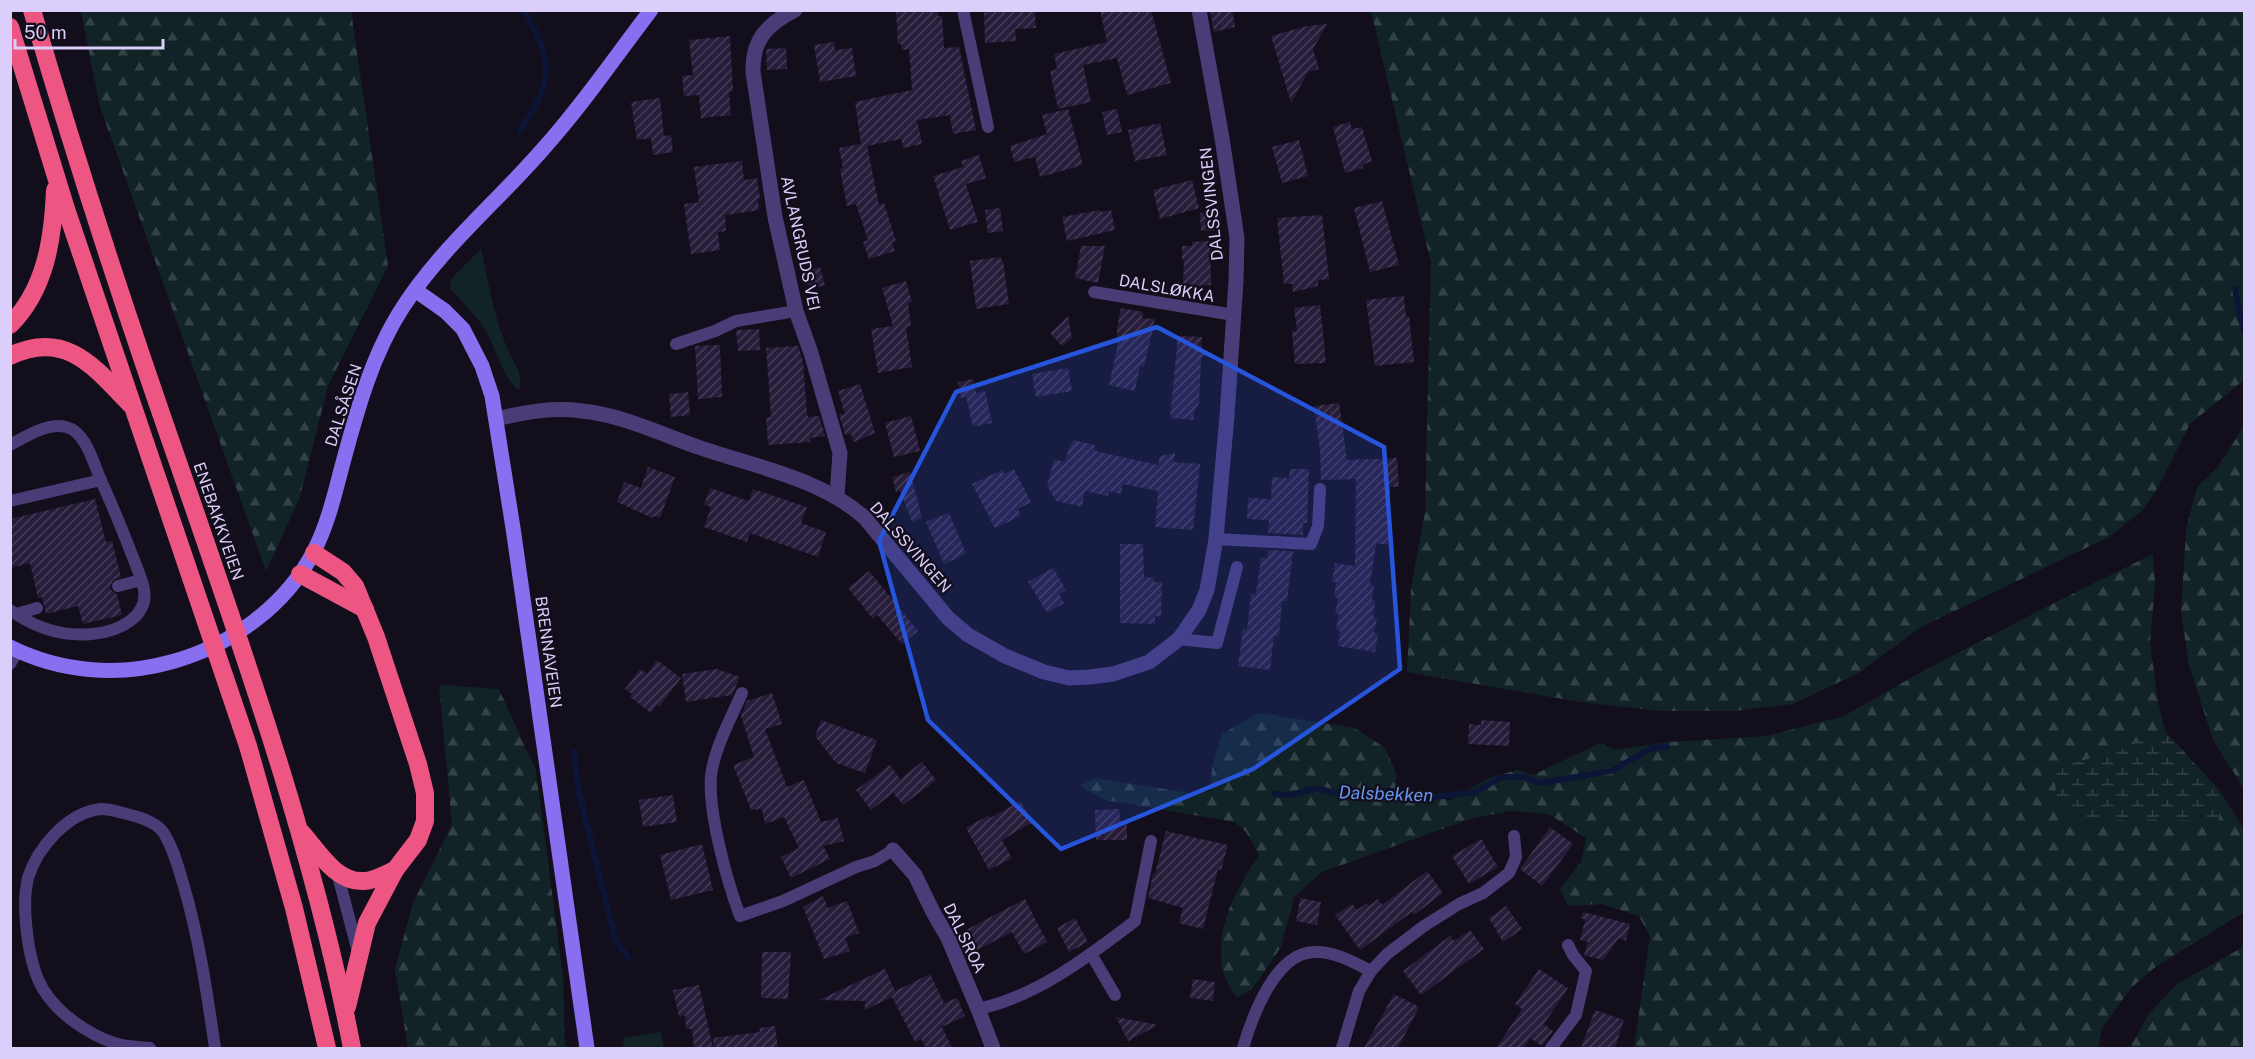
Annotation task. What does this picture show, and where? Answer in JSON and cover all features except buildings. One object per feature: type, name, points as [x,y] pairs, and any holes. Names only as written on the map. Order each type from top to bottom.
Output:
[{"type":"highway","name":"ENEBAKKVEIEN","points":[[32,10],[90,197],[282,771],[346,1014],[352,1048]]},
{"type":"highway","points":[[10,27],[55,173],[227,682],[294,908],[327,1048]]},
{"type":"highway","points":[[10,325],[40,283],[54,219],[55,173]]},
{"type":"highway","points":[[10,356],[41,347],[59,347],[68,350],[93,366],[134,407]]},
{"type":"highway","points":[[314,553],[349,578],[355,586],[376,637],[418,764],[425,793],[426,812],[422,830],[413,849],[395,870],[370,915],[358,953],[346,1014]]},
{"type":"highway","points":[[300,574],[365,609]]},
{"type":"highway","points":[[299,830],[345,878],[365,881],[395,870]]},
{"type":"street","name":"DALSÅSEN","points":[[13,654],[93,670],[130,670],[165,664],[201,652],[250,624],[284,594],[314,553],[334,496],[361,398],[387,336],[415,290],[440,257],[545,147],[651,10]]},
{"type":"street","name":"AVLANGRUDS VEI","points":[[795,10],[771,26],[757,43],[752,55],[753,72],[775,217],[795,311],[811,353],[840,453],[837,496]]},
{"type":"street","name":"DALSSVINGEN","points":[[496,418],[557,409],[601,414],[800,481],[837,496],[864,517],[948,618],[969,635],[1005,656],[1044,672],[1069,678],[1113,674],[1149,662],[1179,639],[1199,610],[1207,590],[1216,538],[1227,416],[1237,238],[1199,10]]},
{"type":"street","name":"BRENNAVEIEN","points":[[415,290],[451,316],[468,338],[487,381],[496,418],[587,1048]]},
{"type":"street","name":"DALSROA","points":[[893,850],[915,875],[948,938],[993,1048]]},
{"type":"lane","points":[[963,10],[988,127]]},
{"type":"lane","name":"DALSLØKKA","points":[[1094,292],[1234,315]]},
{"type":"lane","points":[[676,344],[715,331],[736,321],[795,311]]},
{"type":"lane","points":[[10,445],[27,435],[45,429],[65,426],[77,432],[86,445],[144,587],[143,603],[137,617],[126,626],[102,633],[67,635],[49,631],[29,623],[14,612]]},
{"type":"lane","points":[[10,501],[101,480]]},
{"type":"lane","points":[[1216,538],[1311,544],[1318,526],[1320,489]]},
{"type":"lane","points":[[1179,639],[1217,643],[1237,567]]},
{"type":"lane","points":[[118,586],[141,580]]},
{"type":"lane","points":[[14,612],[37,608]]},
{"type":"lane","points":[[742,693],[723,735],[711,774],[711,793],[719,843],[731,893],[740,916],[783,901],[856,867],[875,861],[893,850]]},
{"type":"lane","points":[[150,1048],[115,1044],[84,1028],[58,1009],[42,988],[27,935],[24,905],[29,877],[42,850],[60,829],[79,815],[101,809],[125,813],[146,820],[162,831],[171,850],[194,920],[215,1048]]},
{"type":"lane","points":[[1341,1048],[1359,991],[1371,971],[1387,954],[1424,926],[1483,893],[1509,873],[1516,857],[1514,836]]},
{"type":"lane","points":[[978,1009],[995,1005],[1064,973],[1135,921],[1151,841]]},
{"type":"lane","points":[[337,872],[358,953]]},
{"type":"lane","points":[[1551,1048],[1576,1015],[1586,971],[1568,945]]},
{"type":"lane","points":[[1243,1048],[1265,993],[1276,974],[1287,961],[1298,954],[1329,953],[1371,971]]},
{"type":"lane","points":[[1094,959],[1115,995]]},
{"type":"highlighted area","points":[[1157,327],[1384,447],[1400,669],[1253,769],[1061,849],[928,720],[879,541],[956,392]]},
{"type":"green space","points":[[81,11],[351,11],[388,266],[328,386],[299,500],[266,571],[100,107]]},
{"type":"green space","points":[[1371,11],[2244,11],[2244,380],[2190,424],[2157,489],[2143,510],[2109,537],[1921,627],[1860,672],[1793,704],[1734,711],[1660,711],[1580,702],[1407,672],[1411,588],[1425,512],[1431,263]]},
{"type":"green space","points":[[481,249],[499,327],[520,375],[519,390],[510,381],[481,324],[450,288],[452,278]]},
{"type":"green space","points":[[2244,426],[2244,789],[2213,740],[2189,665],[2181,612],[2186,530],[2197,487],[2218,467]]},
{"type":"green space","points":[[2153,554],[2155,584],[2150,643],[2158,702],[2165,731],[2117,751],[2079,822],[2137,819],[2219,820],[2219,790],[2244,829],[2244,912],[2154,968],[2131,988],[2102,1028],[2098,1048],[1634,1048],[1650,936],[1639,916],[1601,904],[1568,906],[1560,889],[1581,862],[1586,838],[1549,814],[1510,811],[1470,819],[1322,872],[1294,897],[1281,947],[1252,989],[1236,998],[1223,972],[1221,952],[1222,937],[1230,909],[1259,855],[1246,832],[1235,822],[1105,800],[1080,786],[1094,778],[1190,793],[1210,791],[1212,768],[1222,734],[1258,713],[1355,728],[1385,748],[1396,773],[1396,790],[1450,800],[1489,778],[1517,770],[1533,775],[1600,743],[1615,750],[1670,742],[1766,736],[1844,716],[1925,670]]},
{"type":"green space","points":[[439,685],[499,689],[536,771],[563,977],[565,1048],[408,1048],[395,969],[413,903],[452,824]]},
{"type":"green space","points":[[2165,731],[2219,790],[2219,821],[2137,819],[2079,822],[2057,806],[2054,768],[2117,751]]},
{"type":"green space","points":[[2244,945],[2244,1048],[2130,1048],[2148,1015],[2177,984]]},
{"type":"green space","points":[[661,1032],[664,1048],[624,1048],[623,1038]]},
{"type":"waterway","name":"Dalsbekken","points":[[520,131],[541,93],[546,69],[545,56],[524,10]]},
{"type":"waterway","points":[[2235,289],[2244,332]]},
{"type":"waterway","name":"Dalsbekken","points":[[1274,794],[1291,795],[1316,788],[1336,793],[1392,791],[1426,798],[1475,792],[1502,777],[1523,777],[1540,783],[1611,771],[1652,748],[1667,747]]},
{"type":"waterway","points":[[574,752],[578,788],[616,941],[628,957]]}]
